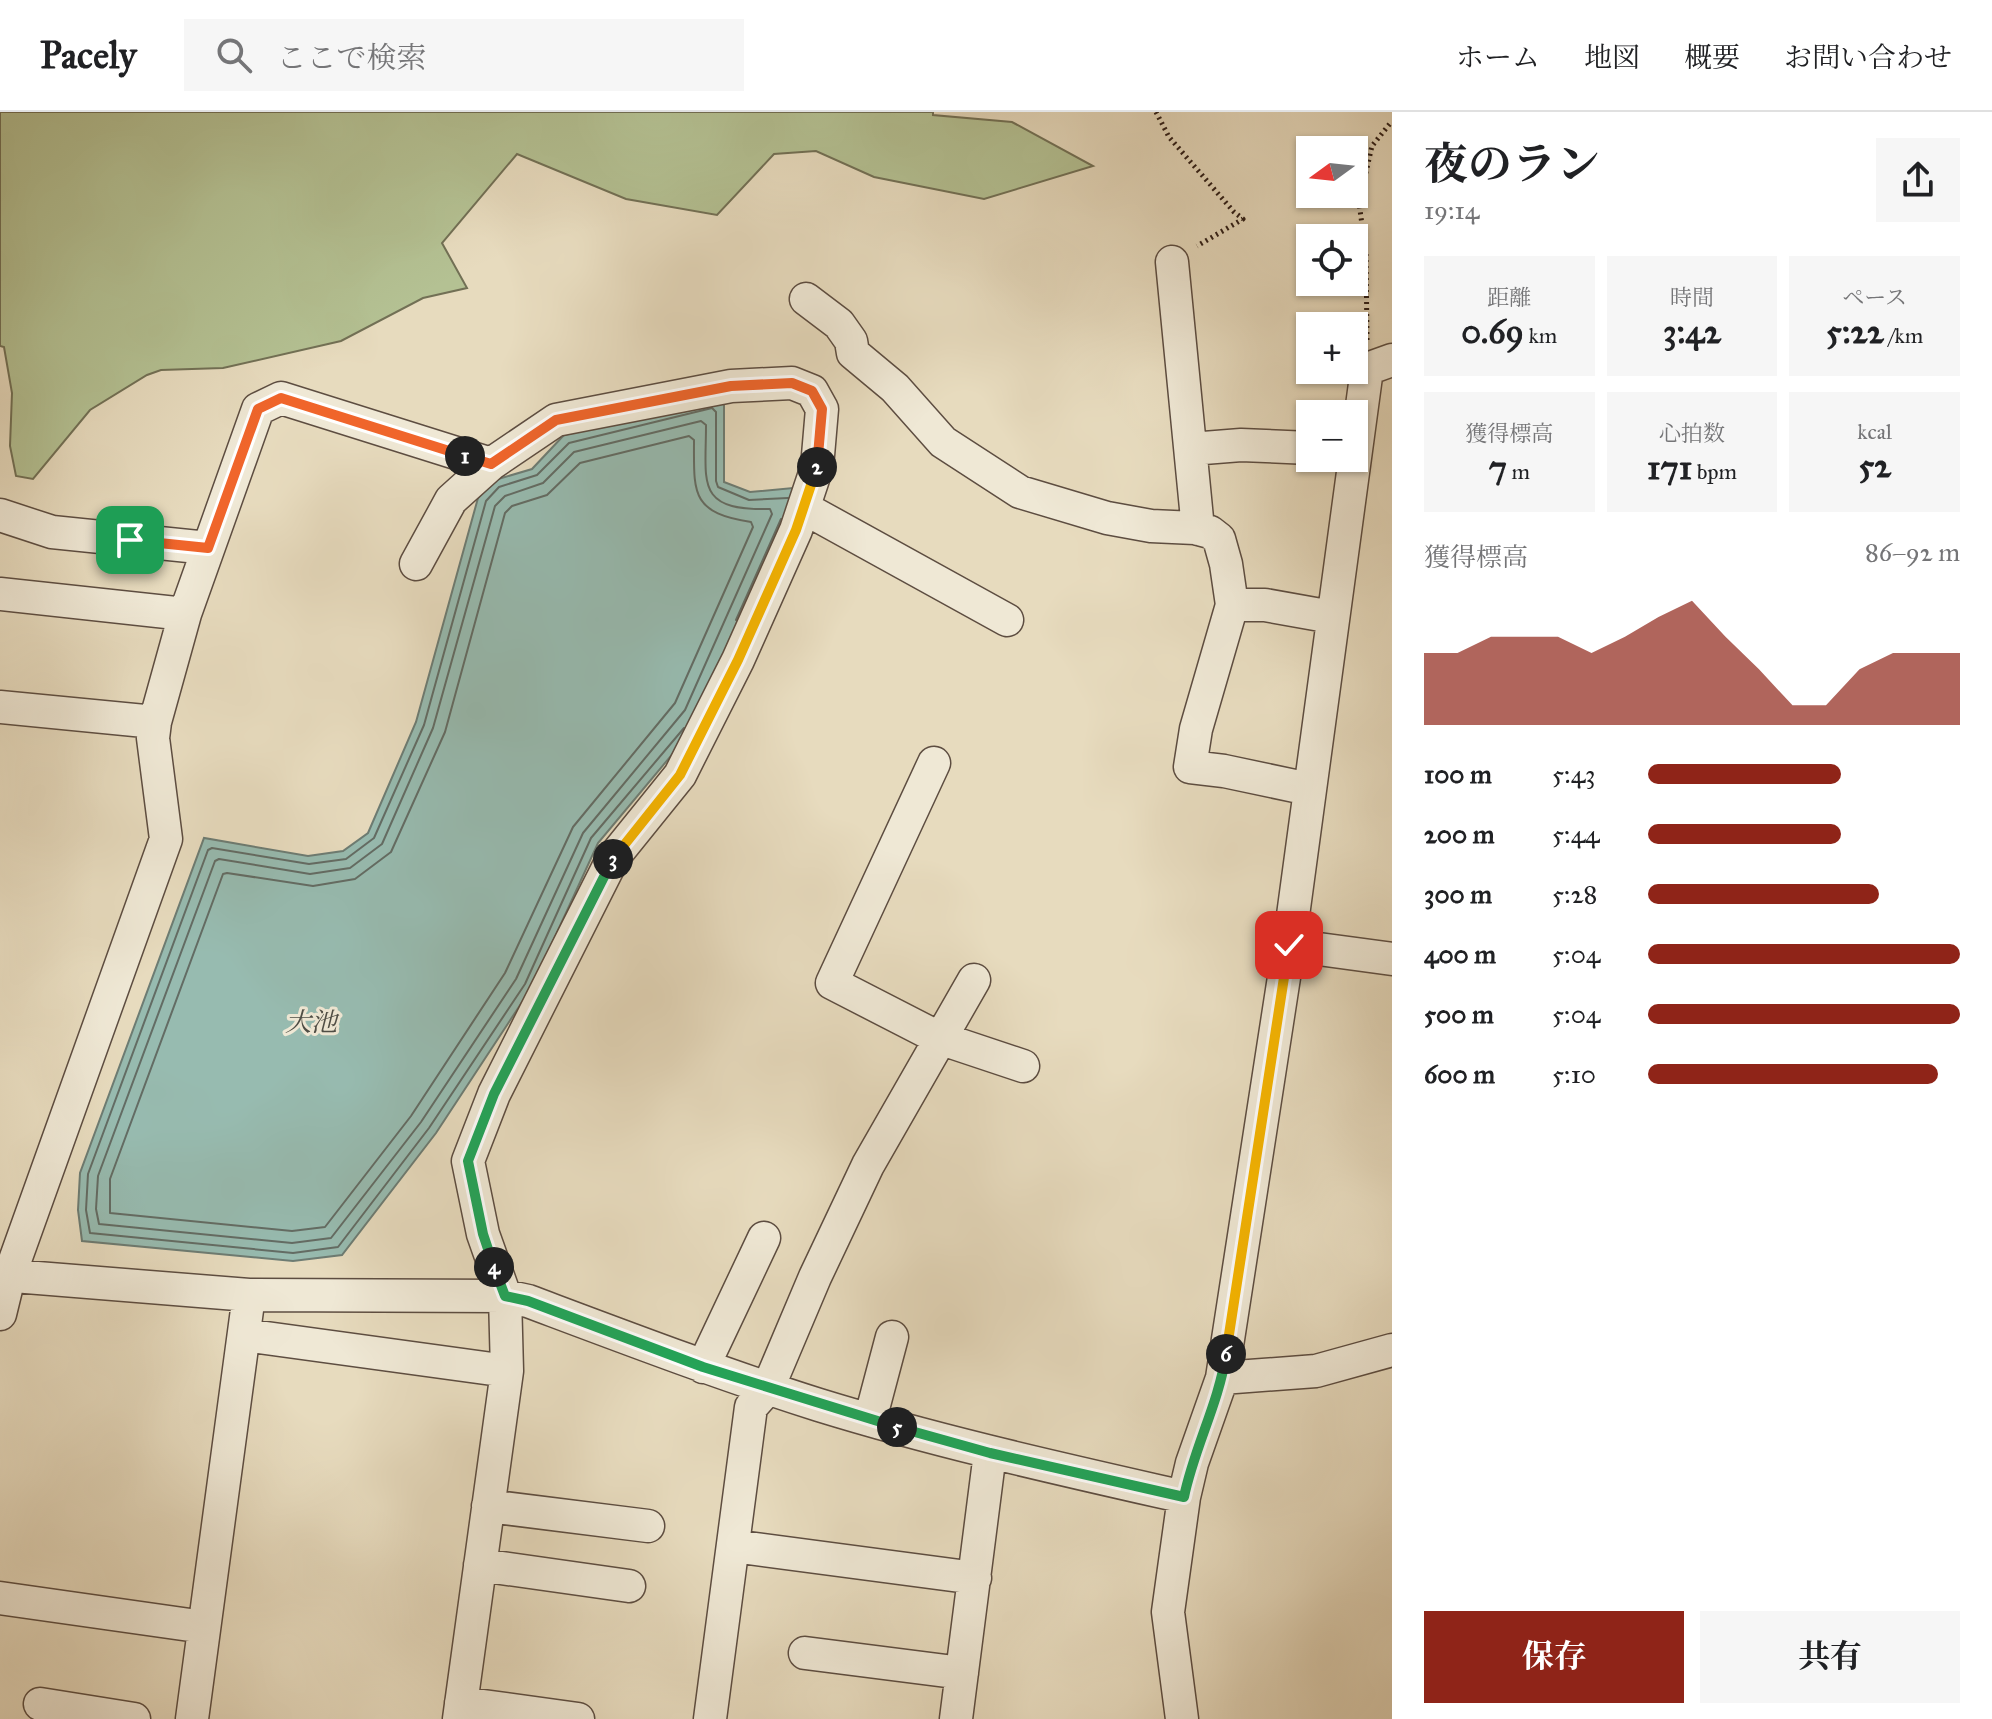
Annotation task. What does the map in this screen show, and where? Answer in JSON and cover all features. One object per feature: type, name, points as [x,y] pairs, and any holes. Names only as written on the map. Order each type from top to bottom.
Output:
[{"type":"street","points":[[1172,262],[1198,529]]},
{"type":"street","points":[[806,299],[839,324],[851,341],[853,353],[895,388],[943,442],[1020,492],[1107,518],[1151,526],[1198,529],[1210,532],[1219,539],[1232,605],[1196,729],[1190,767],[1309,789]]},
{"type":"street","points":[[1368,405],[1380,364]]},
{"type":"street","points":[[416,564],[451,500],[491,464],[556,420],[731,386],[792,383],[812,391],[822,409],[817,467],[804,508],[738,660],[680,775],[613,858],[494,1094],[468,1161],[483,1234],[505,1296],[507,1371],[460,1711],[578,1719]]},
{"type":"street","points":[[0,1314],[4,1276],[166,839],[153,738],[155,722],[185,614],[258,409],[281,398],[491,464]]},
{"type":"street","points":[[1191,449],[1241,445],[1296,447]]},
{"type":"street","points":[[1182,1719],[1168,1612],[1184,1497],[1192,1463],[1222,1378],[1289,945],[1352,472]]},
{"type":"street","points":[[804,508],[1007,620]]},
{"type":"street","points":[[0,515],[52,532],[208,548]]},
{"type":"street","points":[[0,594],[185,614]]},
{"type":"street","points":[[1232,605],[1265,605],[1332,617]]},
{"type":"street","points":[[0,707],[155,722]]},
{"type":"street","points":[[934,763],[832,983],[939,1038],[1023,1066]]},
{"type":"street","points":[[1289,945],[1392,959]]},
{"type":"street","points":[[710,1719],[751,1407],[768,1388],[815,1277],[868,1165],[974,980]]},
{"type":"street","points":[[703,1367],[764,1238]]},
{"type":"street","points":[[4,1276],[249,1295],[505,1296],[528,1301],[703,1367],[870,1420],[990,1453],[1184,1497]]},
{"type":"street","points":[[192,1719],[249,1295]]},
{"type":"street","points":[[244,1335],[507,1371]]},
{"type":"street","points":[[870,1420],[892,1337]]},
{"type":"street","points":[[1222,1378],[1316,1371],[1392,1350]]},
{"type":"street","points":[[956,1719],[990,1453]]},
{"type":"street","points":[[488,1506],[648,1526]]},
{"type":"street","points":[[733,1546],[975,1578]]},
{"type":"street","points":[[480,1565],[629,1586]]},
{"type":"street","points":[[0,1598],[204,1627]]},
{"type":"street","points":[[805,1653],[962,1673]]},
{"type":"street","points":[[40,1704],[134,1719]]},
{"type":"path","points":[[1156,112],[1169,137],[1243,219],[1172,262]]},
{"type":"path","points":[[1380,364],[1359,203],[1372,146],[1392,121]]},
{"type":"green space","points":[[0,112],[933,112],[933,115],[1012,122],[1093,166],[984,199],[874,177],[816,151],[774,154],[717,215],[626,199],[517,154],[442,243],[467,288],[423,298],[341,341],[223,368],[161,370],[147,375],[90,410],[33,479],[16,476],[10,446],[12,393],[4,347],[0,346]]},
{"type":"water","name":"大池","points":[[711,400],[724,401],[724,482],[750,492],[793,488],[799,498],[701,720],[598,843],[532,987],[436,1133],[342,1255],[293,1261],[82,1241],[78,1210],[80,1173],[204,838],[308,856],[343,851],[368,833],[416,722],[478,498],[495,480],[532,469],[564,435]]},
{"type":"route","points":[[130,540],[208,548],[258,409],[281,398],[491,464],[556,420],[731,386],[792,383],[812,391],[822,409],[817,467],[796,530],[738,660],[680,775],[613,858],[494,1094],[468,1161],[483,1234],[505,1296],[528,1301],[703,1367],[819,1405],[990,1453],[1184,1497],[1192,1463],[1222,1378],[1278,1000],[1289,945]]}]
